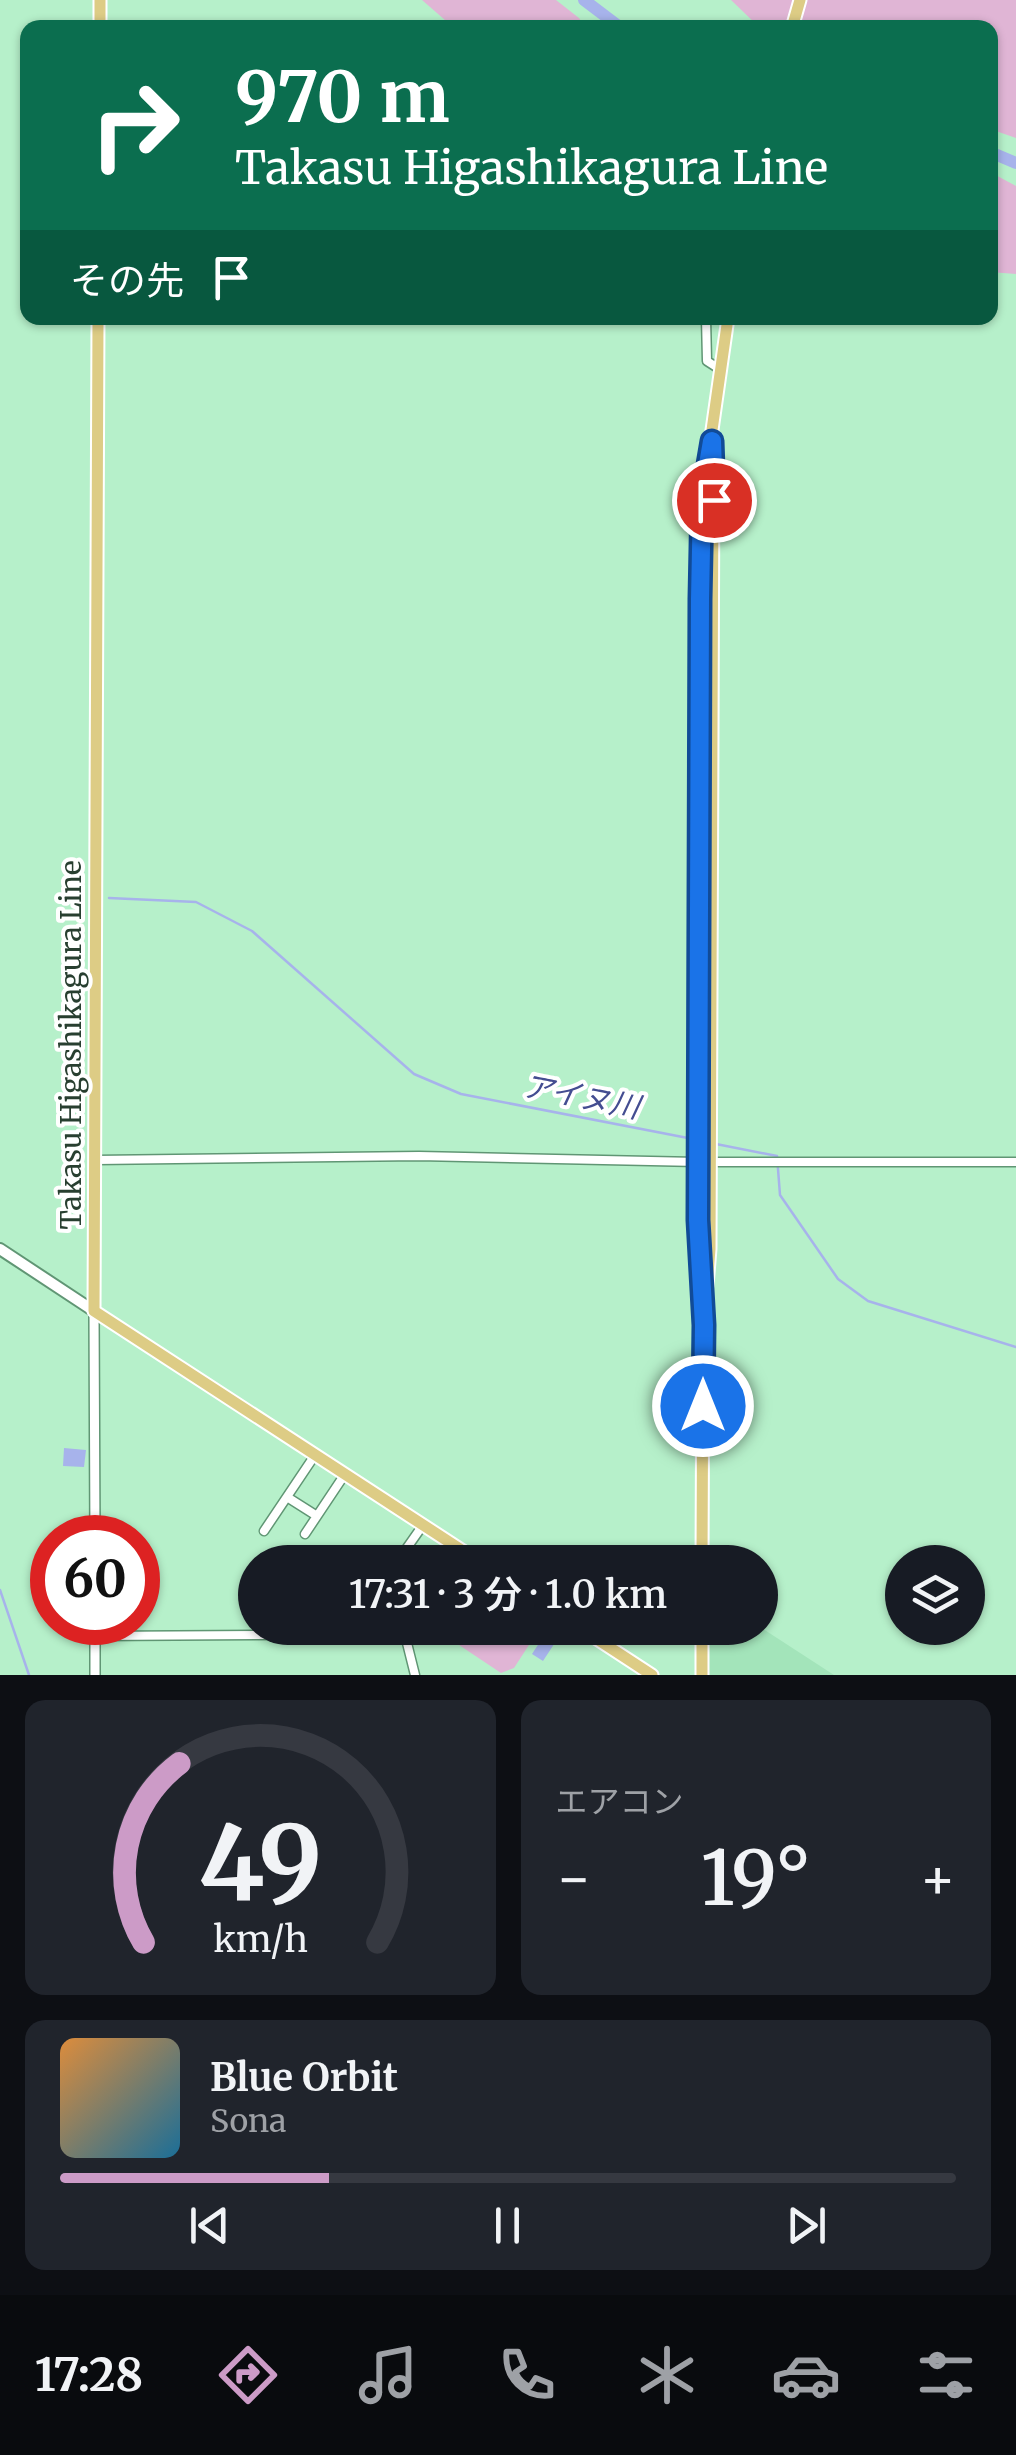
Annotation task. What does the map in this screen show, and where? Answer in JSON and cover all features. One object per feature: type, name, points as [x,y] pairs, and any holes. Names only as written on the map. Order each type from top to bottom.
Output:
[{"type":"main road","name":"Takasu Higashikagura Line","points":[[94,1311],[98,325]]},
{"type":"main road","points":[[702,1545],[704,1325],[710,1250],[704,1148],[712,441],[727,325]]},
{"type":"main road","points":[[0,1250],[454,1545]]},
{"type":"main road","points":[[606,1645],[652,1675]]},
{"type":"main road","points":[[702,1645],[702,1675]]},
{"type":"street","points":[[706,325],[706,361],[721,370]]},
{"type":"street","points":[[96,1160],[704,1148],[778,1162],[1016,1162]]},
{"type":"street","points":[[94,1311],[95,1515]]},
{"type":"street","points":[[264,1532],[315,1455]]},
{"type":"street","points":[[304,1534],[345,1474]]},
{"type":"street","points":[[287,1496],[317,1516]]},
{"type":"street","points":[[409,1545],[423,1525]]},
{"type":"street","points":[[160,1634],[238,1633]]},
{"type":"street","points":[[95,1645],[95,1675]]},
{"type":"street","points":[[408,1645],[416,1675]]},
{"type":"shaded area","points":[[422,0],[556,0],[580,20],[445,20]]},
{"type":"shaded area","points":[[731,0],[1016,0],[1016,138],[998,132],[998,20],[752,20]]},
{"type":"shaded area","points":[[998,176],[1016,186],[1016,274],[998,273]]},
{"type":"shaded area","points":[[778,1639],[834,1675],[708,1675],[707,1645],[778,1645]]},
{"type":"shaded area","points":[[459,1645],[529,1645],[514,1668],[501,1673]]},
{"type":"water","points":[[64,1448],[86,1450],[84,1467],[63,1466]]},
{"type":"water","points":[[538,1645],[553,1645],[543,1661],[532,1654]]},
{"type":"waterway","points":[[584,0],[610,20]]},
{"type":"waterway","points":[[998,155],[1016,163]]},
{"type":"waterway","name":"アイヌ川","points":[[109,898],[196,902],[252,931],[414,1074],[461,1094],[693,1139]]},
{"type":"waterway","name":"アイヌ川","points":[[716,1144],[777,1156],[780,1195],[838,1279],[868,1301],[1016,1347]]},
{"type":"waterway","points":[[0,1590],[29,1675]]},
{"type":"route","points":[[703,1406],[704,1325],[698,1250],[700,599],[702,500],[712,441],[714,500]]}]
